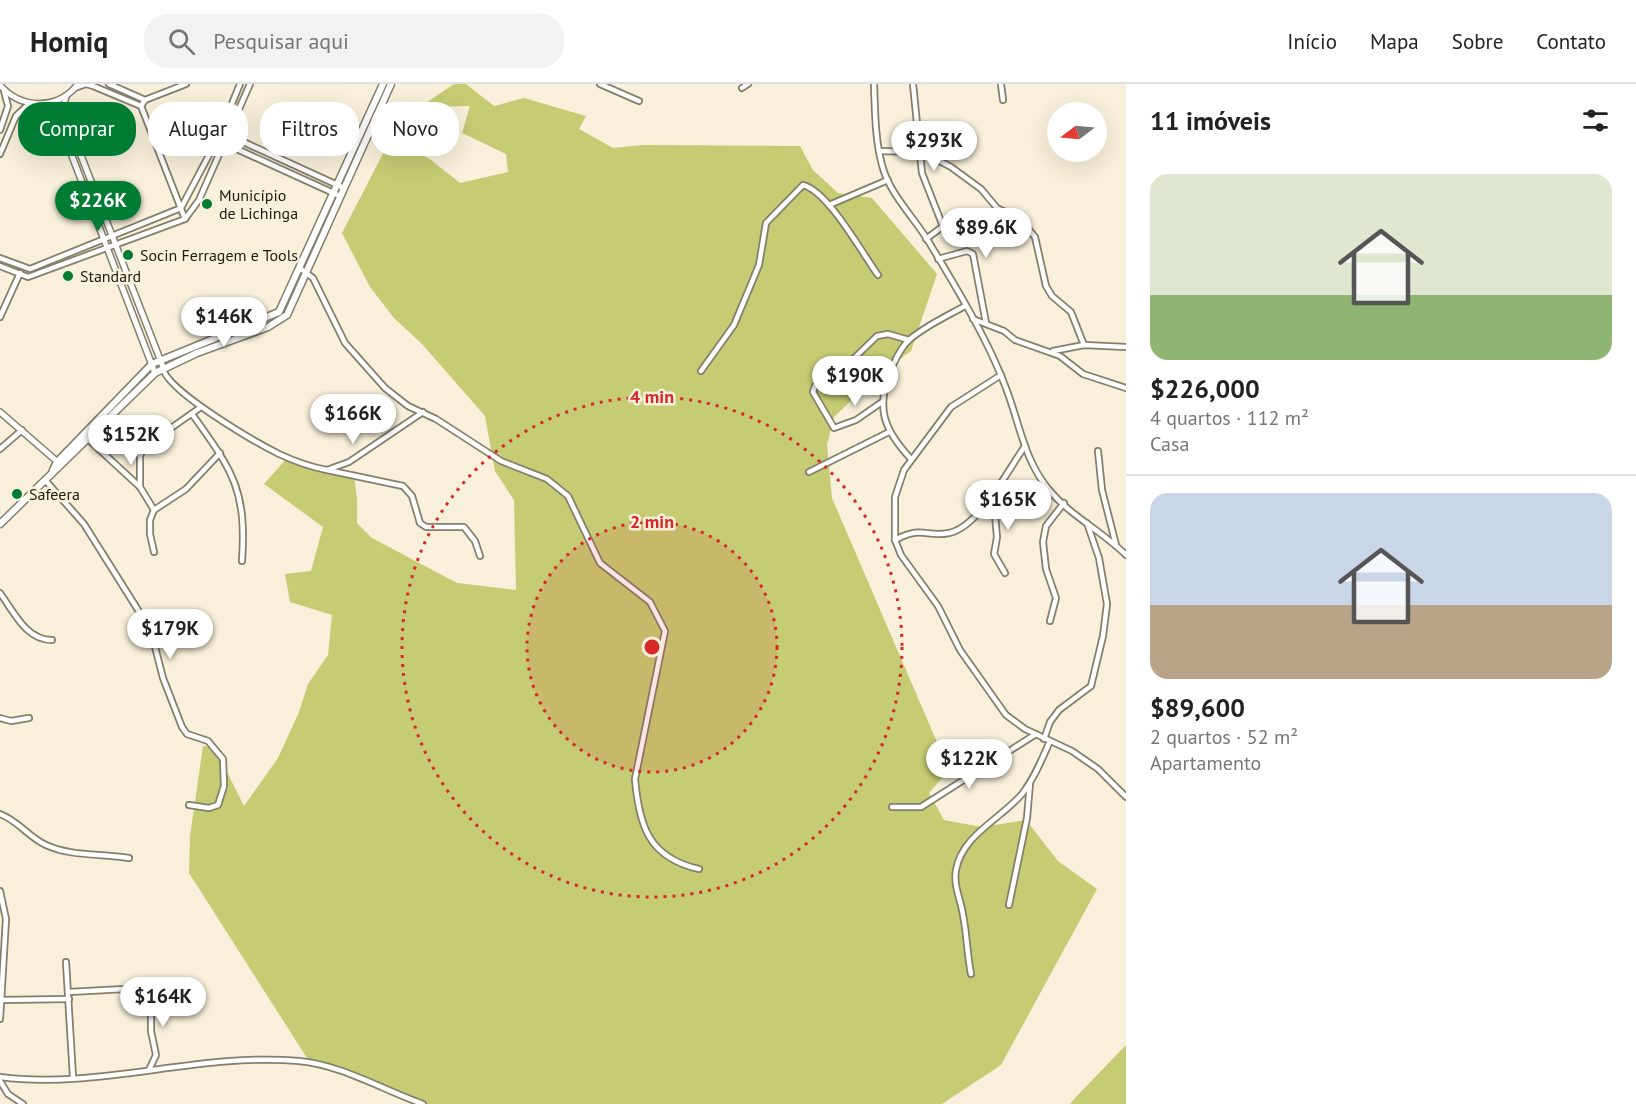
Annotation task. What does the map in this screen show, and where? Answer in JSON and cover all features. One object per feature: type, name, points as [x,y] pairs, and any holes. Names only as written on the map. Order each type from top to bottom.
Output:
[{"type":"main road","points":[[382,95],[383,84]]},
{"type":"main road","points":[[59,464],[88,439],[155,373],[268,327],[287,315],[317,240],[382,95],[391,84]]},
{"type":"main road","points":[[0,524],[51,474],[152,364],[279,312],[304,271]]},
{"type":"main road","points":[[279,312],[287,315]]},
{"type":"main road","points":[[228,333],[231,341]]},
{"type":"main road","points":[[214,339],[217,346]]},
{"type":"street","points":[[49,102],[66,96],[76,86],[86,84],[141,106],[185,219]]},
{"type":"street","points":[[105,91],[108,84],[145,100]]},
{"type":"street","points":[[141,106],[145,100],[186,84]]},
{"type":"street","points":[[233,102],[240,84]]},
{"type":"street","points":[[242,102],[249,84]]},
{"type":"street","points":[[600,84],[639,101]]},
{"type":"street","points":[[742,88],[748,84]]},
{"type":"street","points":[[874,84],[879,151],[888,180],[927,239],[973,319],[1001,375],[1032,466],[1050,492],[1126,555]]},
{"type":"street","points":[[913,84],[918,152],[922,173],[942,224],[942,227],[927,239]]},
{"type":"street","points":[[1001,84],[1003,100]]},
{"type":"street","points":[[2,88],[26,102]]},
{"type":"street","points":[[0,130],[8,106],[2,88]]},
{"type":"street","points":[[65,102],[66,96]]},
{"type":"street","points":[[0,154],[18,114]]},
{"type":"street","points":[[248,144],[341,187]]},
{"type":"street","points":[[879,151],[918,152],[951,167],[981,189],[997,208],[1010,212],[1027,226],[1038,246],[1046,286],[1052,296],[1071,312],[1084,345]]},
{"type":"street","points":[[248,154],[337,195]]},
{"type":"street","points":[[72,156],[155,373]]},
{"type":"street","points":[[82,156],[163,371],[176,389],[201,407],[279,454],[327,470],[403,486],[412,496],[420,523],[426,527],[464,527],[475,541],[480,556]]},
{"type":"street","points":[[0,258],[22,267],[33,268],[181,208],[209,156]]},
{"type":"street","points":[[0,266],[19,275],[32,276],[185,219],[191,214],[219,156]]},
{"type":"street","points":[[278,167],[281,159]]},
{"type":"street","points":[[76,168],[85,165]]},
{"type":"street","points":[[829,205],[888,180]]},
{"type":"street","points":[[701,371],[734,326],[759,265],[766,223],[772,214],[802,185],[808,187],[829,205],[878,275]]},
{"type":"street","points":[[194,187],[202,192]]},
{"type":"street","points":[[86,196],[95,192]]},
{"type":"street","points":[[938,259],[967,251],[973,254],[986,323]]},
{"type":"street","points":[[0,317],[22,267]]},
{"type":"street","points":[[304,271],[345,343],[363,366],[393,396],[501,461],[547,479],[568,496],[600,563],[651,602],[666,631],[635,779],[636,800],[642,822],[666,858],[677,864],[699,869]]},
{"type":"street","points":[[911,459],[889,432],[882,402],[885,382],[898,353],[909,340],[965,306]]},
{"type":"street","points":[[973,319],[1004,331],[1015,340],[1050,351],[1083,374],[1126,388]]},
{"type":"street","points":[[882,402],[856,420],[834,428],[813,392],[815,386],[844,368],[877,336],[888,334],[909,340]]},
{"type":"street","points":[[1050,351],[1084,345],[1126,347]]},
{"type":"street","points":[[1001,375],[951,407],[911,459],[904,470],[895,497],[895,540],[901,555],[938,606],[965,657],[1006,715],[1044,739],[1072,751],[1098,769],[1126,797]]},
{"type":"street","points":[[140,487],[140,456],[144,447],[201,407]]},
{"type":"street","points":[[0,412],[59,464]]},
{"type":"street","points":[[327,470],[348,462],[423,412]]},
{"type":"street","points":[[192,414],[234,476],[240,496],[244,537],[242,561]]},
{"type":"street","points":[[0,449],[22,430]]},
{"type":"street","points":[[809,472],[889,432]]},
{"type":"street","points":[[88,439],[140,487],[154,510]]},
{"type":"street","points":[[895,540],[914,531],[947,534],[957,530],[972,519],[1025,446]]},
{"type":"street","points":[[1098,451],[1102,490],[1116,545]]},
{"type":"street","points":[[154,552],[150,520],[154,510],[186,489],[220,453]]},
{"type":"street","points":[[45,480],[84,524],[143,618],[154,643],[163,678],[182,727],[187,734],[208,741],[223,759],[224,786],[218,805],[209,808],[189,805]]},
{"type":"street","points":[[993,493],[997,537],[994,554],[1005,573]]},
{"type":"street","points":[[1050,621],[1056,598],[1046,569],[1043,542],[1046,526],[1064,503]]},
{"type":"street","points":[[1044,739],[1050,722],[1059,710],[1091,686],[1103,636],[1107,604],[1099,558],[1087,523]]},
{"type":"street","points":[[0,593],[36,639],[52,640]]},
{"type":"street","points":[[0,718],[10,721],[30,718]]},
{"type":"street","points":[[892,807],[921,807],[1036,734]]},
{"type":"street","points":[[971,974],[963,915],[957,891],[957,864],[976,836],[1022,794],[1050,741]]},
{"type":"street","points":[[1009,904],[1027,818],[1030,781]]},
{"type":"street","points":[[0,814],[15,820],[43,844],[58,850],[129,858]]},
{"type":"street","points":[[0,891],[6,919],[0,1019]]},
{"type":"street","points":[[66,962],[74,1077]]},
{"type":"street","points":[[69,992],[143,988],[151,1002],[152,1032],[156,1055],[149,1070]]},
{"type":"street","points":[[1,1000],[69,999]]},
{"type":"street","points":[[23,1104],[8,1094],[0,1079],[40,1080],[277,1059],[324,1066],[423,1104]]},
{"type":"green space","points":[[454,84],[466,84],[494,106],[524,98],[586,116],[579,129],[613,148],[643,145],[800,146],[813,170],[838,193],[872,198],[937,274],[911,351],[878,375],[834,417],[827,445],[832,498],[949,770],[929,793],[944,820],[982,827],[1026,820],[1058,861],[1097,889],[1001,1065],[942,1104],[424,1104],[307,1058],[189,873],[190,836],[203,746],[215,748],[244,806],[278,758],[299,712],[308,684],[328,655],[332,615],[290,602],[285,574],[311,571],[323,527],[264,484],[287,458],[354,475],[357,523],[372,538],[457,583],[516,590],[514,500],[495,471],[485,416],[422,344],[394,318],[370,287],[342,233],[382,156],[424,156],[460,183],[508,172],[506,154],[462,133],[470,106],[459,106],[459,102],[427,102]]},
{"type":"green space","points":[[1126,1045],[1126,1104],[1070,1104],[1075,1098]]},
{"type":"place","name":"Município de Lichinga","points":[[207,204]]},
{"type":"place","name":"Socin Ferragem e Tools","points":[[128,255]]},
{"type":"place","name":"Standard","points":[[68,276]]},
{"type":"place","name":"Safeera","points":[[17,494]]}]
